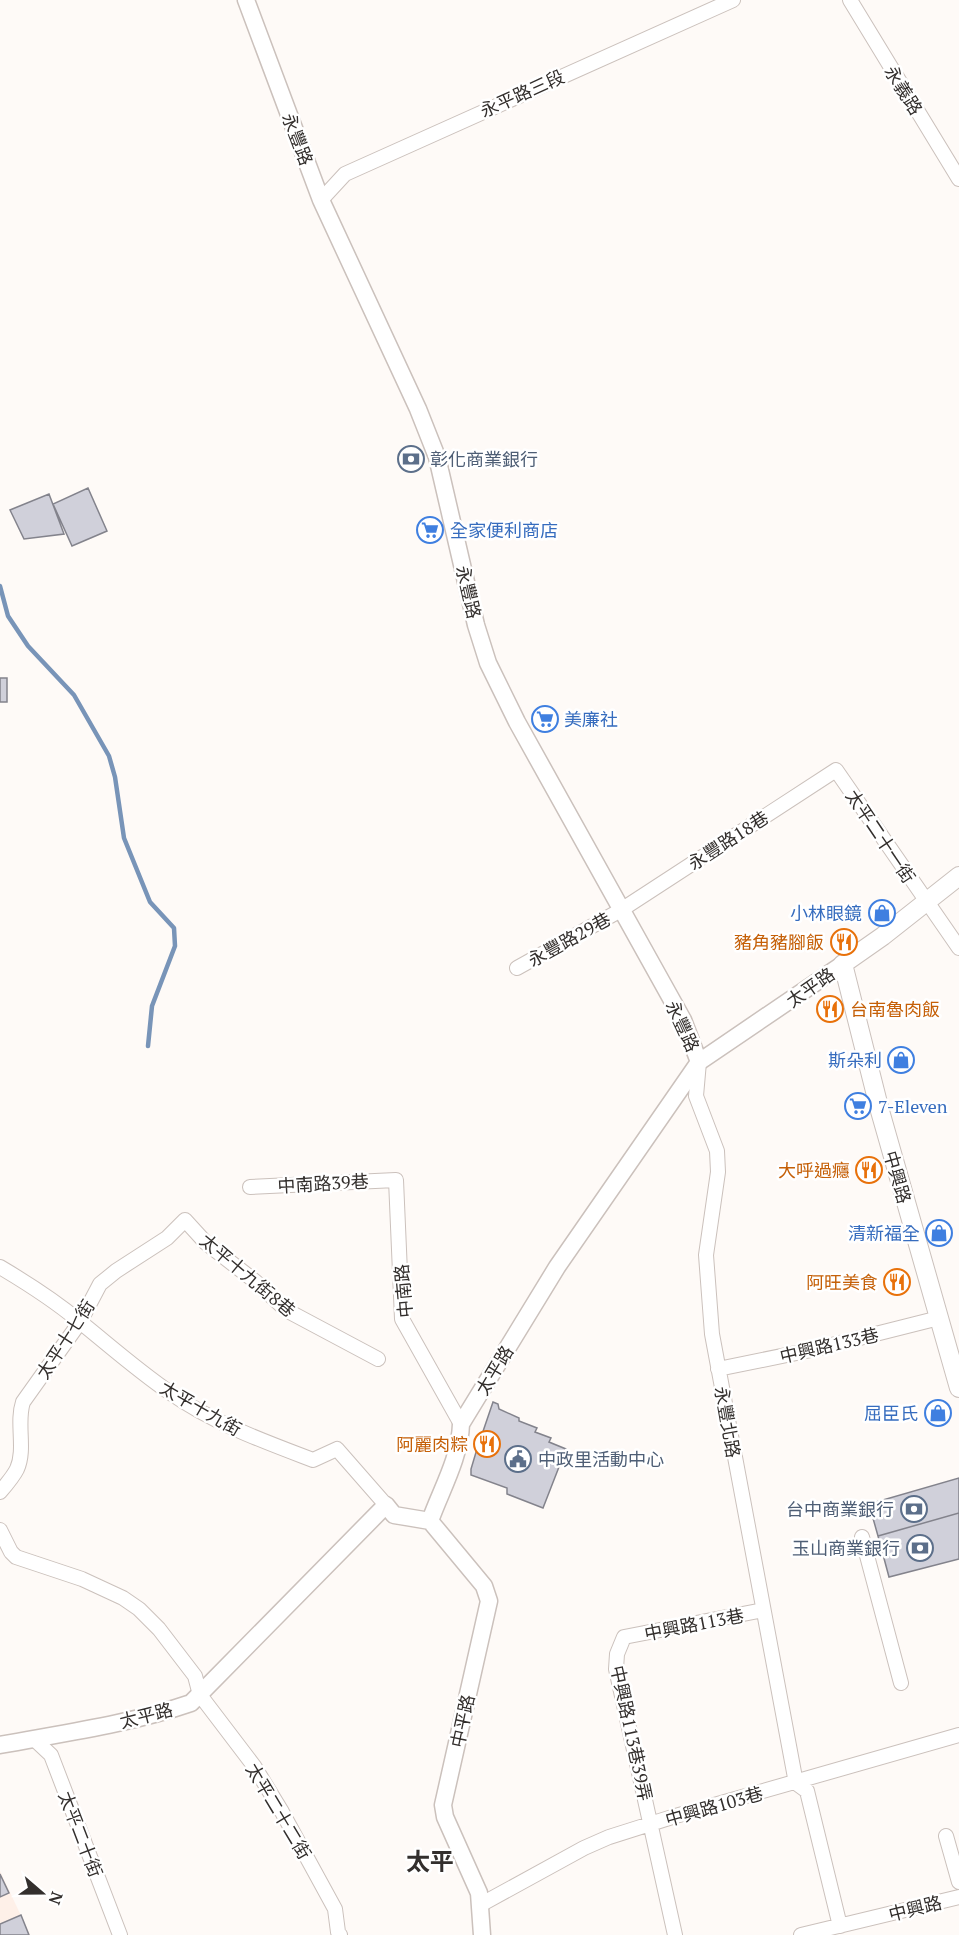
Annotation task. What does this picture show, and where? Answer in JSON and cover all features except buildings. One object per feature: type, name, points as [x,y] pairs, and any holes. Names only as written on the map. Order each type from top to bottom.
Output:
[{"type":"main road","name":"太平路","points":[[843,964],[883,936],[959,876]]},
{"type":"main road","name":"中興路","points":[[843,964],[880,1111],[959,1388]]},
{"type":"street","name":"永豐路","points":[[246,0],[321,200],[418,409],[437,457],[476,625],[488,663],[517,722],[683,1020],[699,1062]]},
{"type":"street","name":"永平路三段","points":[[321,200],[345,174],[733,0]]},
{"type":"street","name":"永義路","points":[[850,0],[959,179]]},
{"type":"street","name":"永豐路18巷","points":[[621,910],[836,770]]},
{"type":"street","name":"太平二十一街","points":[[836,770],[959,948]]},
{"type":"street","name":"永豐路29巷","points":[[517,968],[621,910]]},
{"type":"street","name":"太平路","points":[[430,1521],[455,1455],[461,1424],[557,1267],[699,1062],[843,964]]},
{"type":"street","name":"永豐北路","points":[[699,1062],[696,1096],[717,1151],[718,1172],[706,1255],[709,1305],[718,1369],[796,1782]]},
{"type":"street","name":"中南路","points":[[396,1180],[402,1319],[461,1424]]},
{"type":"street","name":"中南路39巷","points":[[250,1187],[396,1180]]},
{"type":"street","name":"太平十七街","points":[[0,1492],[18,1468],[20,1459],[19,1413],[23,1402],[80,1322],[100,1284],[167,1238],[185,1220]]},
{"type":"street","name":"太平十九街8巷","points":[[185,1220],[206,1243],[256,1282],[286,1310],[378,1359]]},
{"type":"street","name":"太平十九街","points":[[0,1267],[80,1322],[169,1393],[232,1428],[313,1460],[337,1449],[386,1505]]},
{"type":"street","name":"中興路133巷","points":[[718,1369],[816,1349],[939,1318]]},
{"type":"street","name":"太平路","points":[[0,1745],[171,1710],[192,1703],[386,1505]]},
{"type":"street","points":[[386,1505],[394,1515],[430,1521]]},
{"type":"street","name":"中平路","points":[[430,1521],[484,1587],[489,1601],[443,1804],[445,1817],[479,1893],[482,1935]]},
{"type":"street","points":[[0,1530],[5,1552],[26,1562],[82,1579],[123,1599],[139,1610],[159,1629],[195,1676],[200,1695]]},
{"type":"street","points":[[862,1536],[901,1683]]},
{"type":"street","name":"中興路113巷","points":[[624,1637],[763,1610]]},
{"type":"street","name":"中興路113巷39弄","points":[[624,1637],[617,1654],[616,1669],[675,1935]]},
{"type":"street","name":"太平二十二街","points":[[200,1695],[254,1766],[282,1812],[335,1909],[337,1934]]},
{"type":"street","name":"中興路103巷","points":[[480,1905],[584,1848],[609,1837],[959,1735]]},
{"type":"street","name":"太平二十街","points":[[34,1739],[51,1755],[120,1935]]},
{"type":"street","points":[[796,1782],[807,1791],[840,1926]]},
{"type":"street","name":"中興路","points":[[946,1836],[959,1882]]},
{"type":"street","name":"中興路","points":[[801,1935],[959,1897]]},
{"type":"shaded area","points":[[0,1871],[30,1935],[0,1935]]},
{"type":"waterway","points":[[0,586],[8,616],[28,646],[74,695],[109,756],[115,777],[124,838],[150,902],[174,928],[175,946],[152,1006],[148,1046]]},
{"type":"place","name":"彰化商業銀行","points":[[411,459]]},
{"type":"place","name":"全家便利商店","points":[[430,530]]},
{"type":"place","name":"美廉社","points":[[545,719]]},
{"type":"place","name":"小林眼鏡","points":[[882,913]]},
{"type":"place","name":"豬角豬腳飯","points":[[844,942]]},
{"type":"place","name":"台南魯肉飯","points":[[830,1009]]},
{"type":"place","name":"斯朵利","points":[[901,1060]]},
{"type":"place","name":"7-Eleven","points":[[858,1106]]},
{"type":"place","name":"大呼過癮","points":[[869,1170]]},
{"type":"place","name":"清新福全","points":[[939,1233]]},
{"type":"place","name":"阿旺美食","points":[[897,1282]]},
{"type":"place","name":"屈臣氏","points":[[938,1413]]},
{"type":"place","name":"阿麗肉粽","points":[[487,1444]]},
{"type":"place","name":"中政里活動中心","points":[[518,1459]]},
{"type":"place","name":"台中商業銀行","points":[[914,1509]]},
{"type":"place","name":"玉山商業銀行","points":[[920,1548]]},
{"type":"district","name":"太平","points":[[430,1861]]}]
